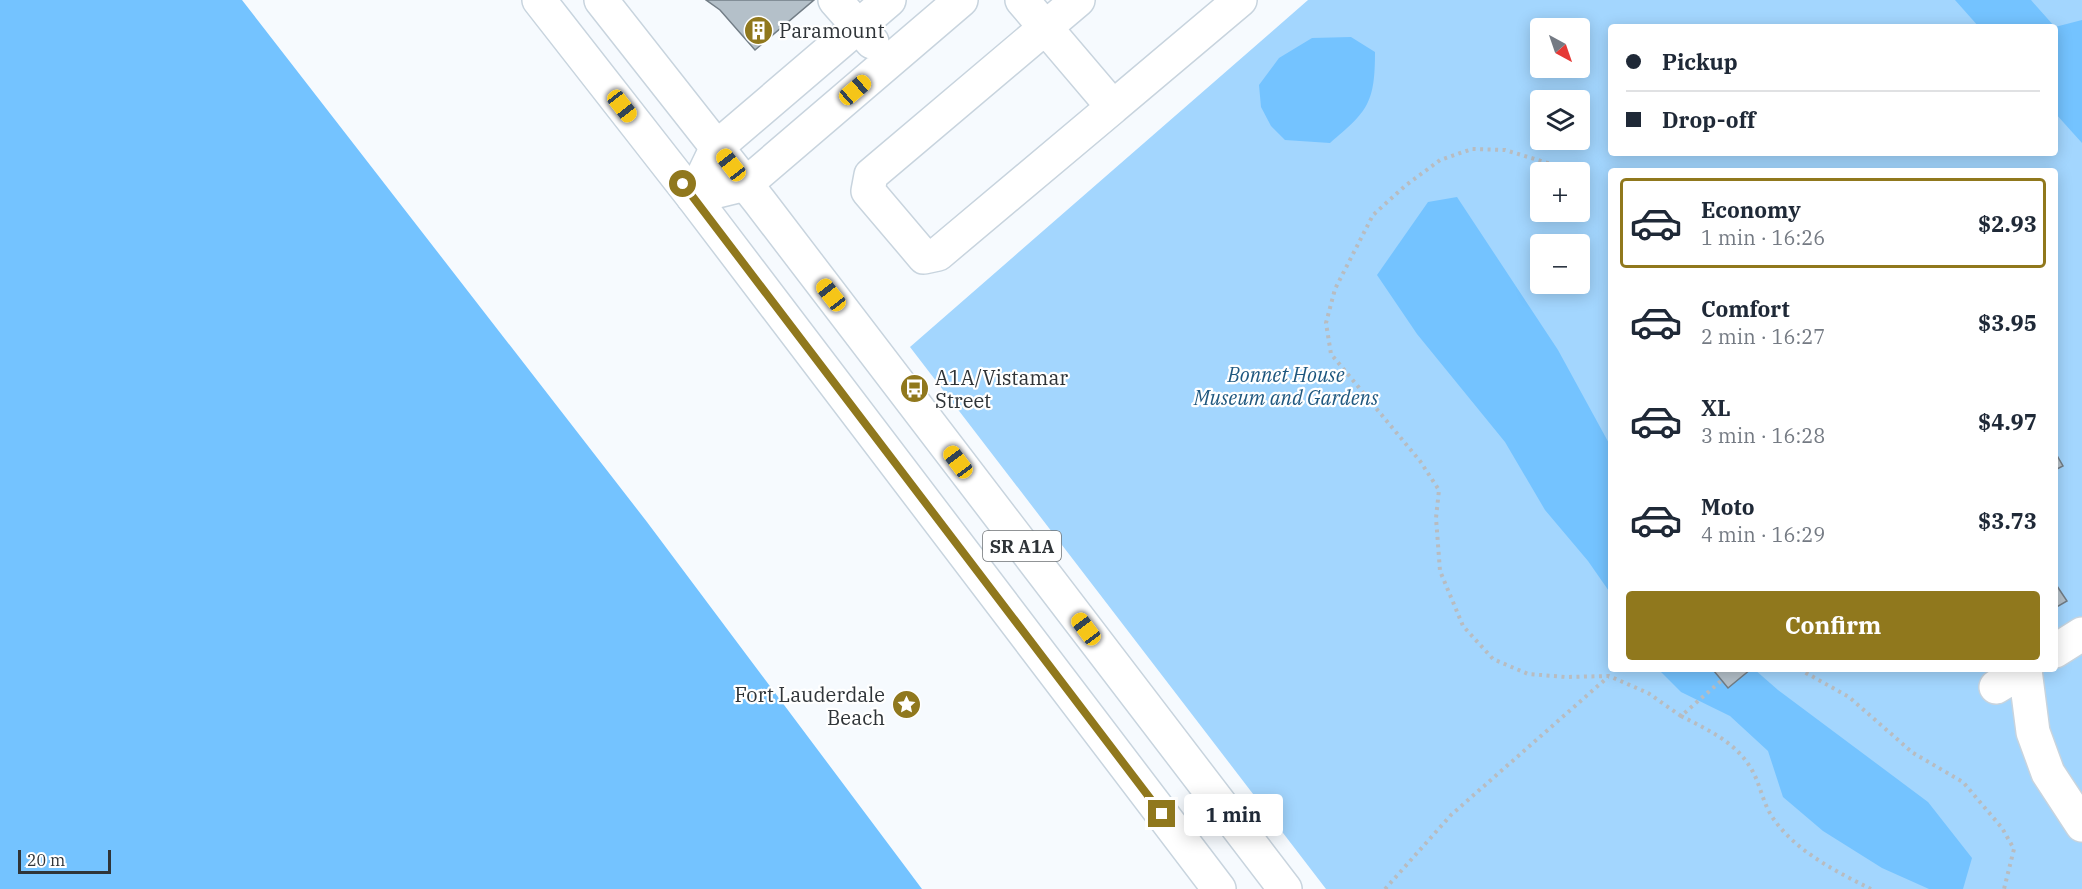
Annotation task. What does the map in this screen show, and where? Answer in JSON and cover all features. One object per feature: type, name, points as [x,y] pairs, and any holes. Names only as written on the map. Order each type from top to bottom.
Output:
[{"type":"main road","name":"SR A1A","points":[[539,0],[693,197],[1219,889]]},
{"type":"main road","name":"SR A1A","points":[[601,0],[746,184],[1285,889]]},
{"type":"main road","points":[[835,0],[889,61]]},
{"type":"main road","points":[[693,197],[717,147],[888,0]]},
{"type":"main road","points":[[693,197],[746,184],[961,0]]},
{"type":"main road","points":[[1022,0],[1113,107]]},
{"type":"main road","points":[[1078,0],[871,175],[868,191],[924,257],[938,254],[1240,0]]},
{"type":"main road","points":[[2058,649],[2082,634]]},
{"type":"main road","points":[[1996,687],[2020,672]]},
{"type":"main road","points":[[2025,672],[2033,732],[2044,762],[2082,825]]},
{"type":"path","points":[[1544,162],[1505,150],[1472,149],[1440,160],[1373,214],[1335,289],[1326,323],[1331,354],[1420,461],[1439,490],[1436,518],[1440,570],[1463,626],[1494,659],[1528,674],[1566,677],[1609,676],[1648,693],[1681,716],[1725,739],[1752,770],[1771,815],[1794,841],[1834,870],[1871,889]]},
{"type":"path","points":[[1804,672],[1849,697],[1913,753],[1963,782],[2002,828],[2014,849],[2004,889]]},
{"type":"path","points":[[1385,889],[1451,815],[1609,676]]},
{"type":"path","points":[[1681,716],[1722,680]]},
{"type":"green space","name":"Bonnet House Museum and Gardens","points":[[1308,0],[2082,0],[2082,889],[1326,889],[910,347]]},
{"type":"shaded area","points":[[0,0],[242,0],[647,522],[922,889],[0,889]]},
{"type":"shaded area","points":[[1955,0],[2031,0],[2052,24],[1976,24]]},
{"type":"shaded area","points":[[2082,20],[2082,143],[2058,116],[2058,26]]},
{"type":"shaded area","points":[[1351,37],[1375,52],[1373,83],[1367,105],[1361,114],[1330,143],[1285,140],[1271,126],[1261,107],[1259,85],[1279,58],[1312,38]]},
{"type":"shaded area","points":[[1457,197],[1558,350],[1608,442],[1608,590],[1588,561],[1545,510],[1505,442],[1417,334],[1377,275],[1428,202]]},
{"type":"shaded area","points":[[1661,672],[1757,672],[1778,690],[1928,802],[1972,858],[1963,889],[1929,889],[1882,868],[1823,831],[1783,797],[1768,751],[1730,716],[1681,692]]},
{"type":"building","name":"Paramount","points":[[706,0],[814,0],[755,50],[720,10]]},
{"type":"building","points":[[2058,457],[2063,466],[2058,468]]},
{"type":"building","points":[[2058,588],[2067,601],[2058,606]]},
{"type":"building","points":[[1715,672],[1747,672],[1728,688]]},
{"type":"place","name":"Paramount","points":[[758,30]]},
{"type":"place","name":"A1A/Vistamar Street","points":[[914,388]]},
{"type":"place","name":"Fort Lauderdale Beach","points":[[906,705]]},
{"type":"route","points":[[683,184],[1162,814]]}]
